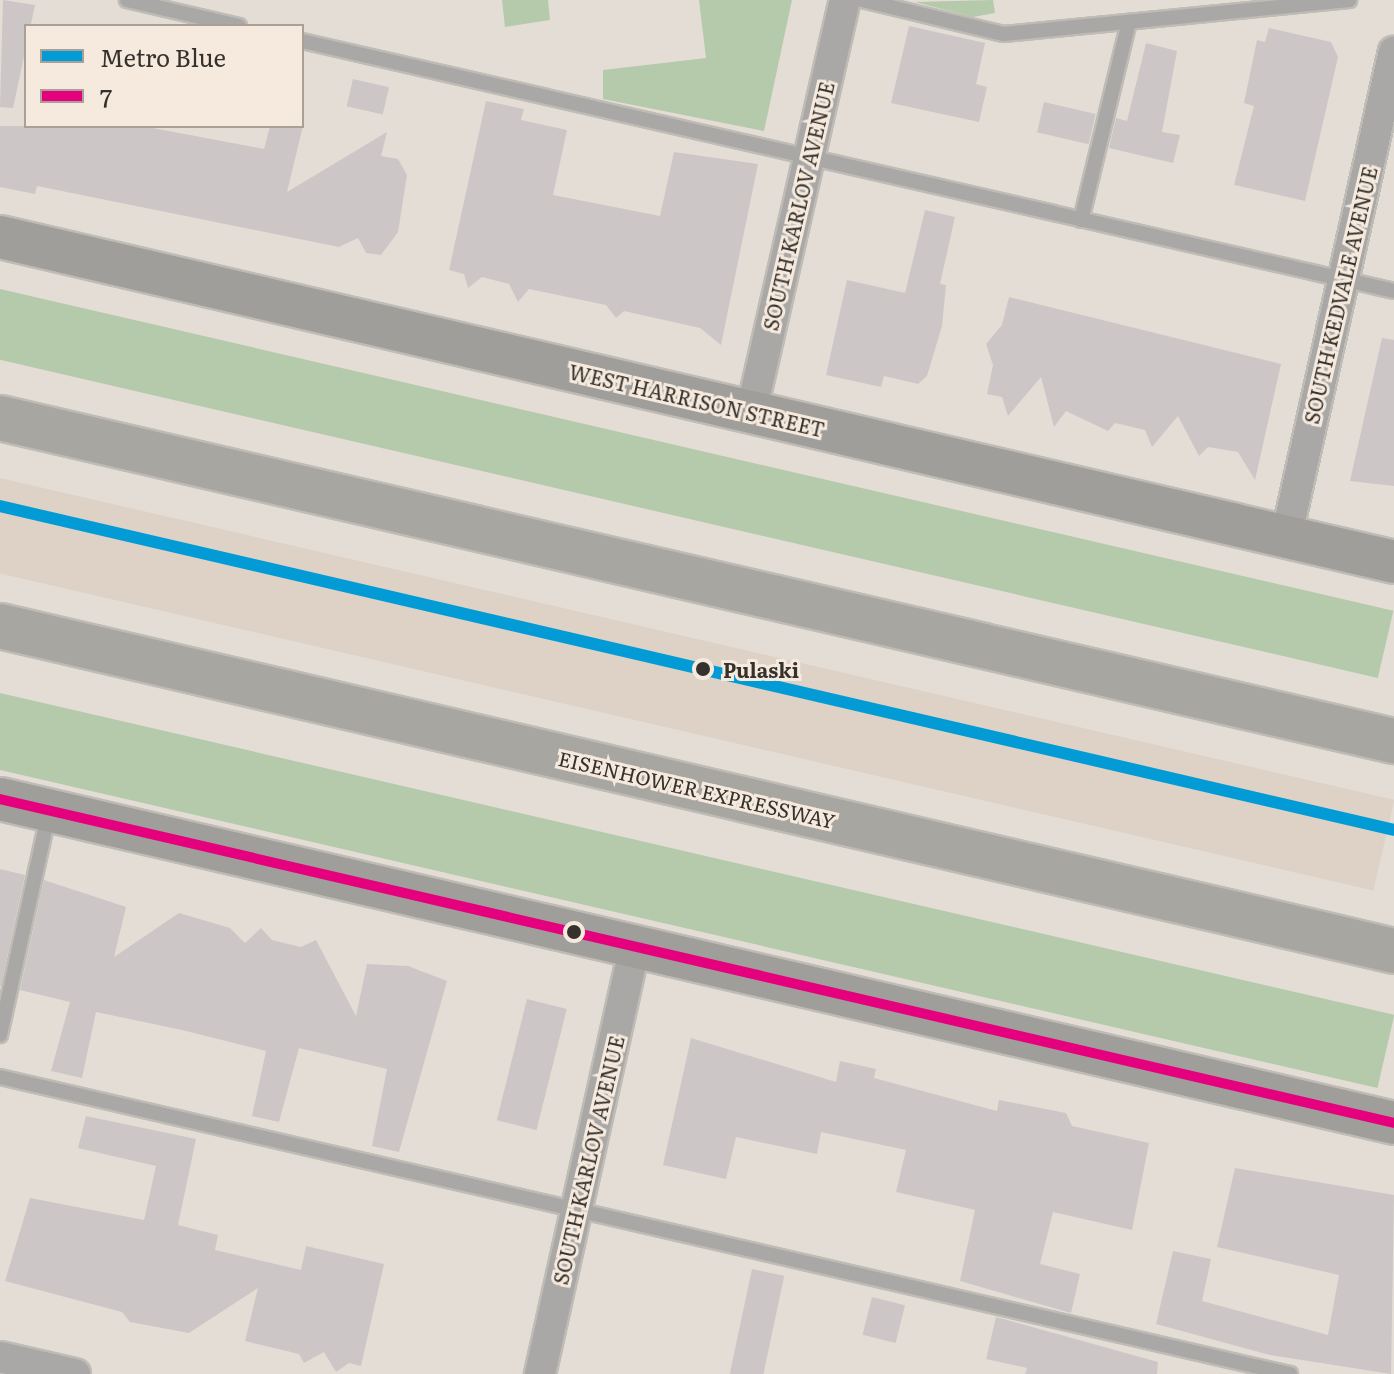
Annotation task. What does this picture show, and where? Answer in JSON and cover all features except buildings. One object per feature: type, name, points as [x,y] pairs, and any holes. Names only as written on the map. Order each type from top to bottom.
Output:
[{"type":"highway","points":[[0,418],[1394,741]]},
{"type":"highway","name":"EISENHOWER EXPRESSWAY","points":[[0,626],[1394,951]]},
{"type":"street","name":"SOUTH KARLOV AVENUE","points":[[751,413],[845,0]]},
{"type":"street","name":"SOUTH KEDVALE AVENUE","points":[[1286,538],[1394,52]]},
{"type":"street","name":"WEST HARRISON STREET","points":[[0,237],[1394,562]]},
{"type":"street","points":[[0,799],[1394,1123]]},
{"type":"street","name":"SOUTH KARLOV AVENUE","points":[[540,1374],[635,946]]},
{"type":"street","points":[[0,1357],[75,1374]]},
{"type":"lane","points":[[127,0],[230,24]]},
{"type":"lane","points":[[862,0],[1004,34],[1349,0]]},
{"type":"lane","points":[[1081,220],[1129,22]]},
{"type":"lane","points":[[304,41],[1394,291]]},
{"type":"lane","points":[[0,1035],[49,811]]},
{"type":"lane","points":[[0,1077],[1290,1374]]},
{"type":"shaded area","points":[[0,478],[1394,800],[1373,891],[0,573]]},
{"type":"green space","points":[[502,0],[548,0],[550,20],[505,27]]},
{"type":"green space","points":[[699,0],[792,0],[764,131],[603,99],[603,70],[706,58]]},
{"type":"green space","points":[[993,0],[995,13],[973,17],[915,2]]},
{"type":"green space","points":[[0,289],[1393,611],[1378,678],[0,360]]},
{"type":"green space","points":[[0,693],[1394,1015],[1377,1088],[0,770]]},
{"type":"metro line","name":"Blue","points":[[0,506],[1394,830]]},
{"type":"transit line","name":"7","points":[[0,799],[1394,1123]]},
{"type":"place","name":"Pulaski","points":[[703,669]]}]
